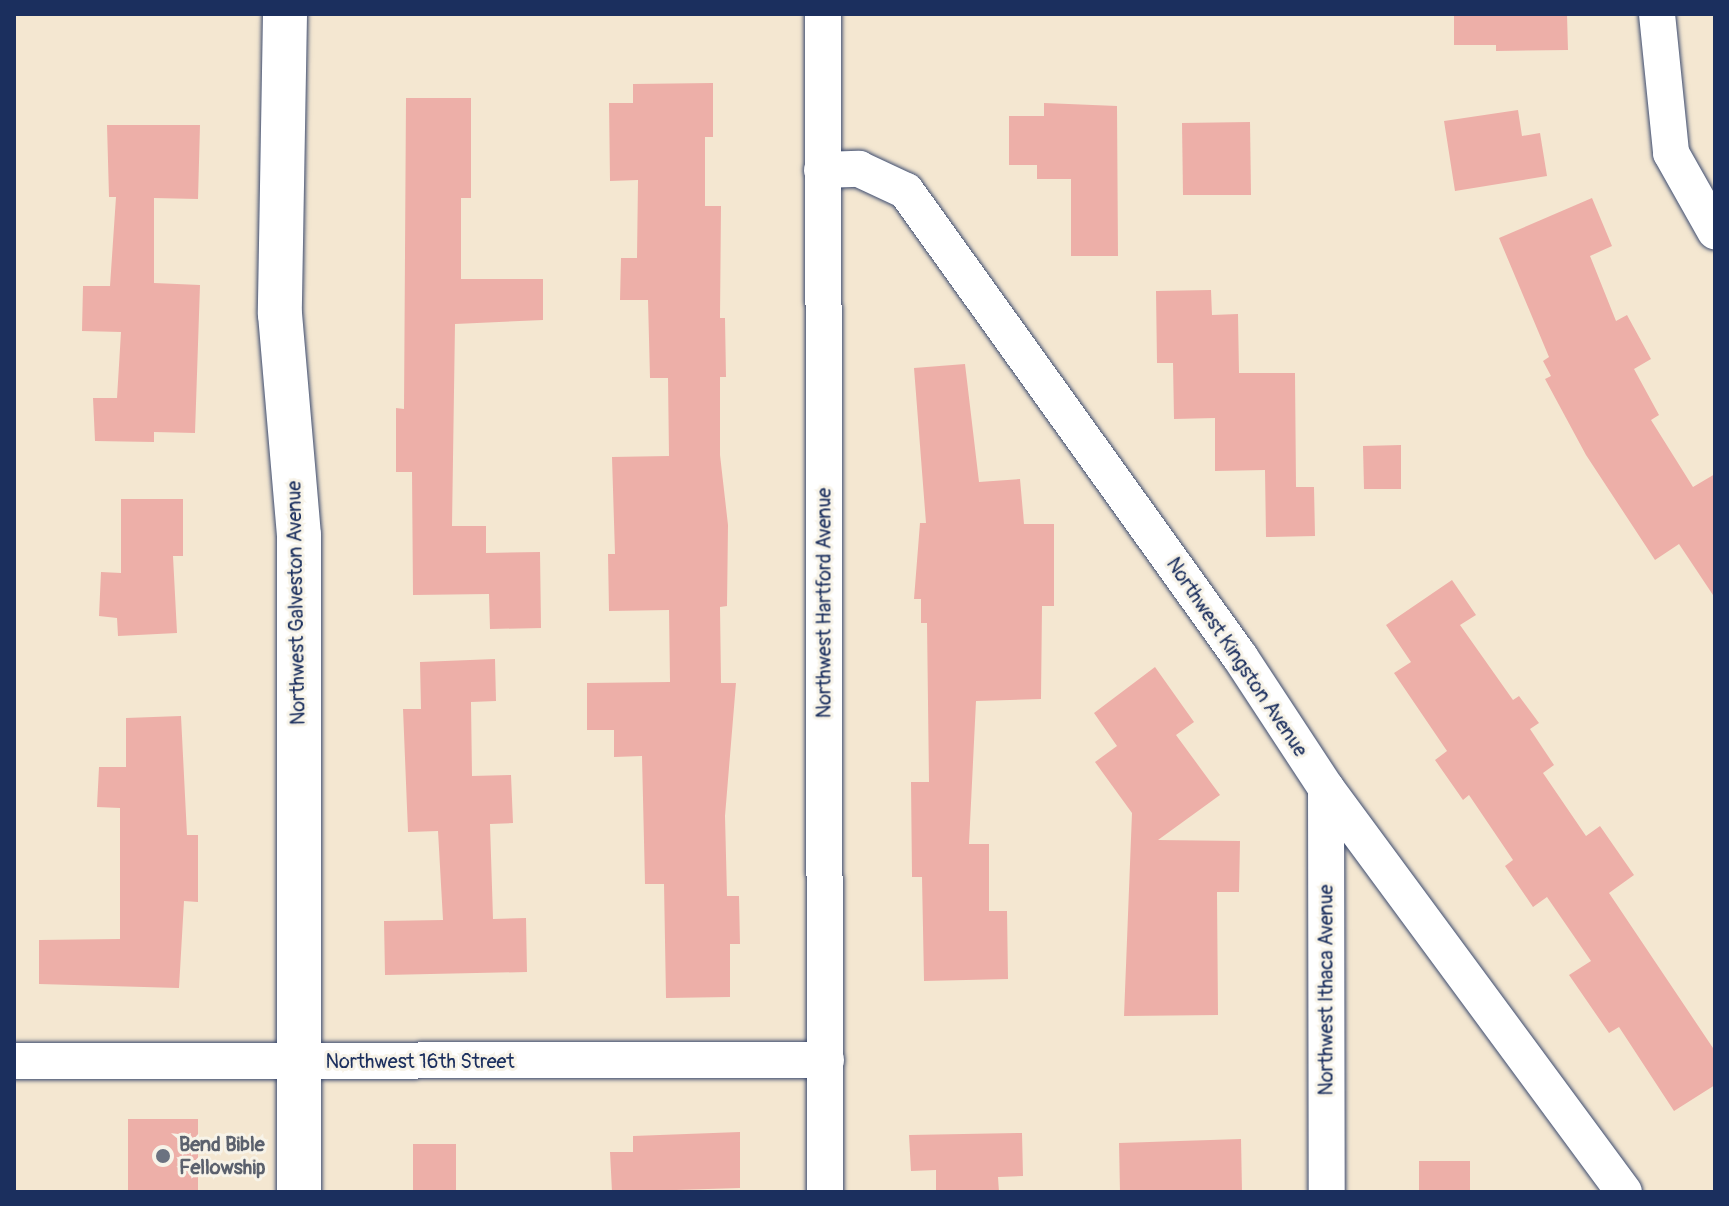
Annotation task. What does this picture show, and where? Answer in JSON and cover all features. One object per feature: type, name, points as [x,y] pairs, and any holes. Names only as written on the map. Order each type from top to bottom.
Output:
[{"type":"street","name":"Northwest Galveston Avenue","points":[[285,14],[280,314],[299,535],[299,1192]]},
{"type":"street","name":"Northwest Hartford Avenue","points":[[823,14],[825,1192]]},
{"type":"street","points":[[1657,14],[1671,153],[1715,231]]},
{"type":"street","name":"Northwest Kingston Avenue","points":[[822,170],[859,169],[906,191],[1240,657],[1326,788],[1624,1192]]},
{"type":"street","name":"Northwest Ithaca Avenue","points":[[1326,788],[1327,1192]]},
{"type":"street","name":"Northwest 16th Street","points":[[14,1061],[826,1060]]},
{"type":"building","points":[[1454,14],[1567,14],[1568,50],[1496,51],[1496,45],[1454,45]]},
{"type":"building","points":[[713,83],[713,137],[705,137],[705,206],[721,206],[720,318],[725,318],[726,377],[720,377],[720,455],[728,525],[727,606],[720,607],[721,683],[736,683],[725,816],[727,896],[739,896],[740,944],[730,944],[730,997],[666,998],[664,884],[645,884],[642,756],[614,757],[614,730],[587,730],[587,683],[670,682],[669,610],[609,611],[608,554],[615,554],[612,457],[669,456],[668,378],[650,378],[648,300],[620,300],[621,258],[637,258],[638,180],[610,181],[609,103],[633,103],[633,84]]},
{"type":"building","points":[[406,98],[471,98],[471,198],[461,198],[461,279],[543,279],[543,320],[455,324],[452,526],[486,526],[486,553],[540,552],[541,628],[490,629],[489,594],[413,595],[412,472],[396,472],[396,408],[404,409]]},
{"type":"building","points":[[1044,103],[1117,106],[1118,256],[1071,256],[1071,179],[1037,179],[1037,165],[1009,165],[1009,116],[1044,116]]},
{"type":"building","points":[[1518,110],[1522,136],[1540,133],[1547,176],[1455,191],[1444,121]]},
{"type":"building","points":[[1250,122],[1251,195],[1183,195],[1182,123]]},
{"type":"building","points":[[107,125],[200,125],[198,199],[154,198],[154,283],[200,285],[195,433],[154,432],[154,442],[95,441],[93,398],[117,398],[121,332],[82,331],[83,286],[110,286],[116,197],[109,197]]},
{"type":"building","points":[[1592,198],[1612,246],[1590,256],[1616,321],[1627,315],[1651,359],[1634,369],[1659,415],[1651,420],[1693,487],[1715,474],[1715,598],[1679,544],[1655,560],[1586,455],[1545,379],[1551,376],[1543,361],[1549,357],[1499,238]]},
{"type":"building","points":[[1211,290],[1212,315],[1238,314],[1239,373],[1295,373],[1296,487],[1314,487],[1315,536],[1266,537],[1265,470],[1215,471],[1215,418],[1174,419],[1173,363],[1157,363],[1156,291]]},
{"type":"building","points":[[965,364],[979,482],[1020,479],[1024,524],[1054,524],[1054,606],[1042,606],[1041,699],[976,701],[969,844],[989,844],[989,911],[1007,911],[1008,979],[924,981],[922,877],[912,877],[911,782],[929,782],[927,623],[921,623],[921,599],[914,599],[920,523],[926,523],[914,368]]},
{"type":"building","points":[[1401,445],[1401,489],[1364,489],[1363,446]]},
{"type":"building","points":[[121,499],[183,499],[183,556],[173,556],[177,633],[118,636],[117,618],[99,616],[101,572],[121,573]]},
{"type":"building","points":[[1452,580],[1476,615],[1460,625],[1513,700],[1519,696],[1539,723],[1530,729],[1554,765],[1543,773],[1586,836],[1600,826],[1634,875],[1609,893],[1715,1051],[1715,1085],[1674,1111],[1619,1027],[1609,1033],[1569,975],[1591,961],[1547,897],[1533,907],[1505,866],[1513,860],[1469,795],[1463,800],[1435,760],[1447,751],[1394,673],[1411,662],[1386,625]]},
{"type":"building","points":[[495,659],[496,701],[471,702],[472,776],[511,775],[513,823],[490,824],[493,919],[526,918],[527,972],[385,975],[384,921],[443,920],[438,831],[408,832],[403,709],[421,709],[420,662]]},
{"type":"building","points":[[1155,667],[1194,722],[1176,735],[1220,795],[1158,840],[1240,841],[1239,892],[1217,892],[1218,1015],[1124,1016],[1132,813],[1095,762],[1117,746],[1094,713]]},
{"type":"building","points":[[181,716],[187,835],[198,835],[198,902],[184,901],[179,988],[39,984],[39,940],[120,939],[120,808],[97,807],[99,767],[126,767],[126,718]]},
{"type":"building","name":"Bend Bible Fellowship","points":[[128,1119],[198,1119],[198,1192],[128,1192]]},
{"type":"building","points":[[740,1132],[740,1188],[612,1192],[610,1152],[633,1152],[633,1136]]},
{"type":"building","points":[[1022,1133],[1023,1176],[998,1177],[999,1192],[936,1192],[936,1170],[911,1171],[909,1135]]},
{"type":"building","points":[[1241,1139],[1242,1192],[1120,1192],[1119,1143]]},
{"type":"building","points":[[413,1144],[456,1144],[456,1192],[413,1192]]},
{"type":"building","points":[[1419,1161],[1470,1161],[1470,1192],[1419,1192]]},
{"type":"place","name":"Bend Bible Fellowship","points":[[163,1156]]}]
